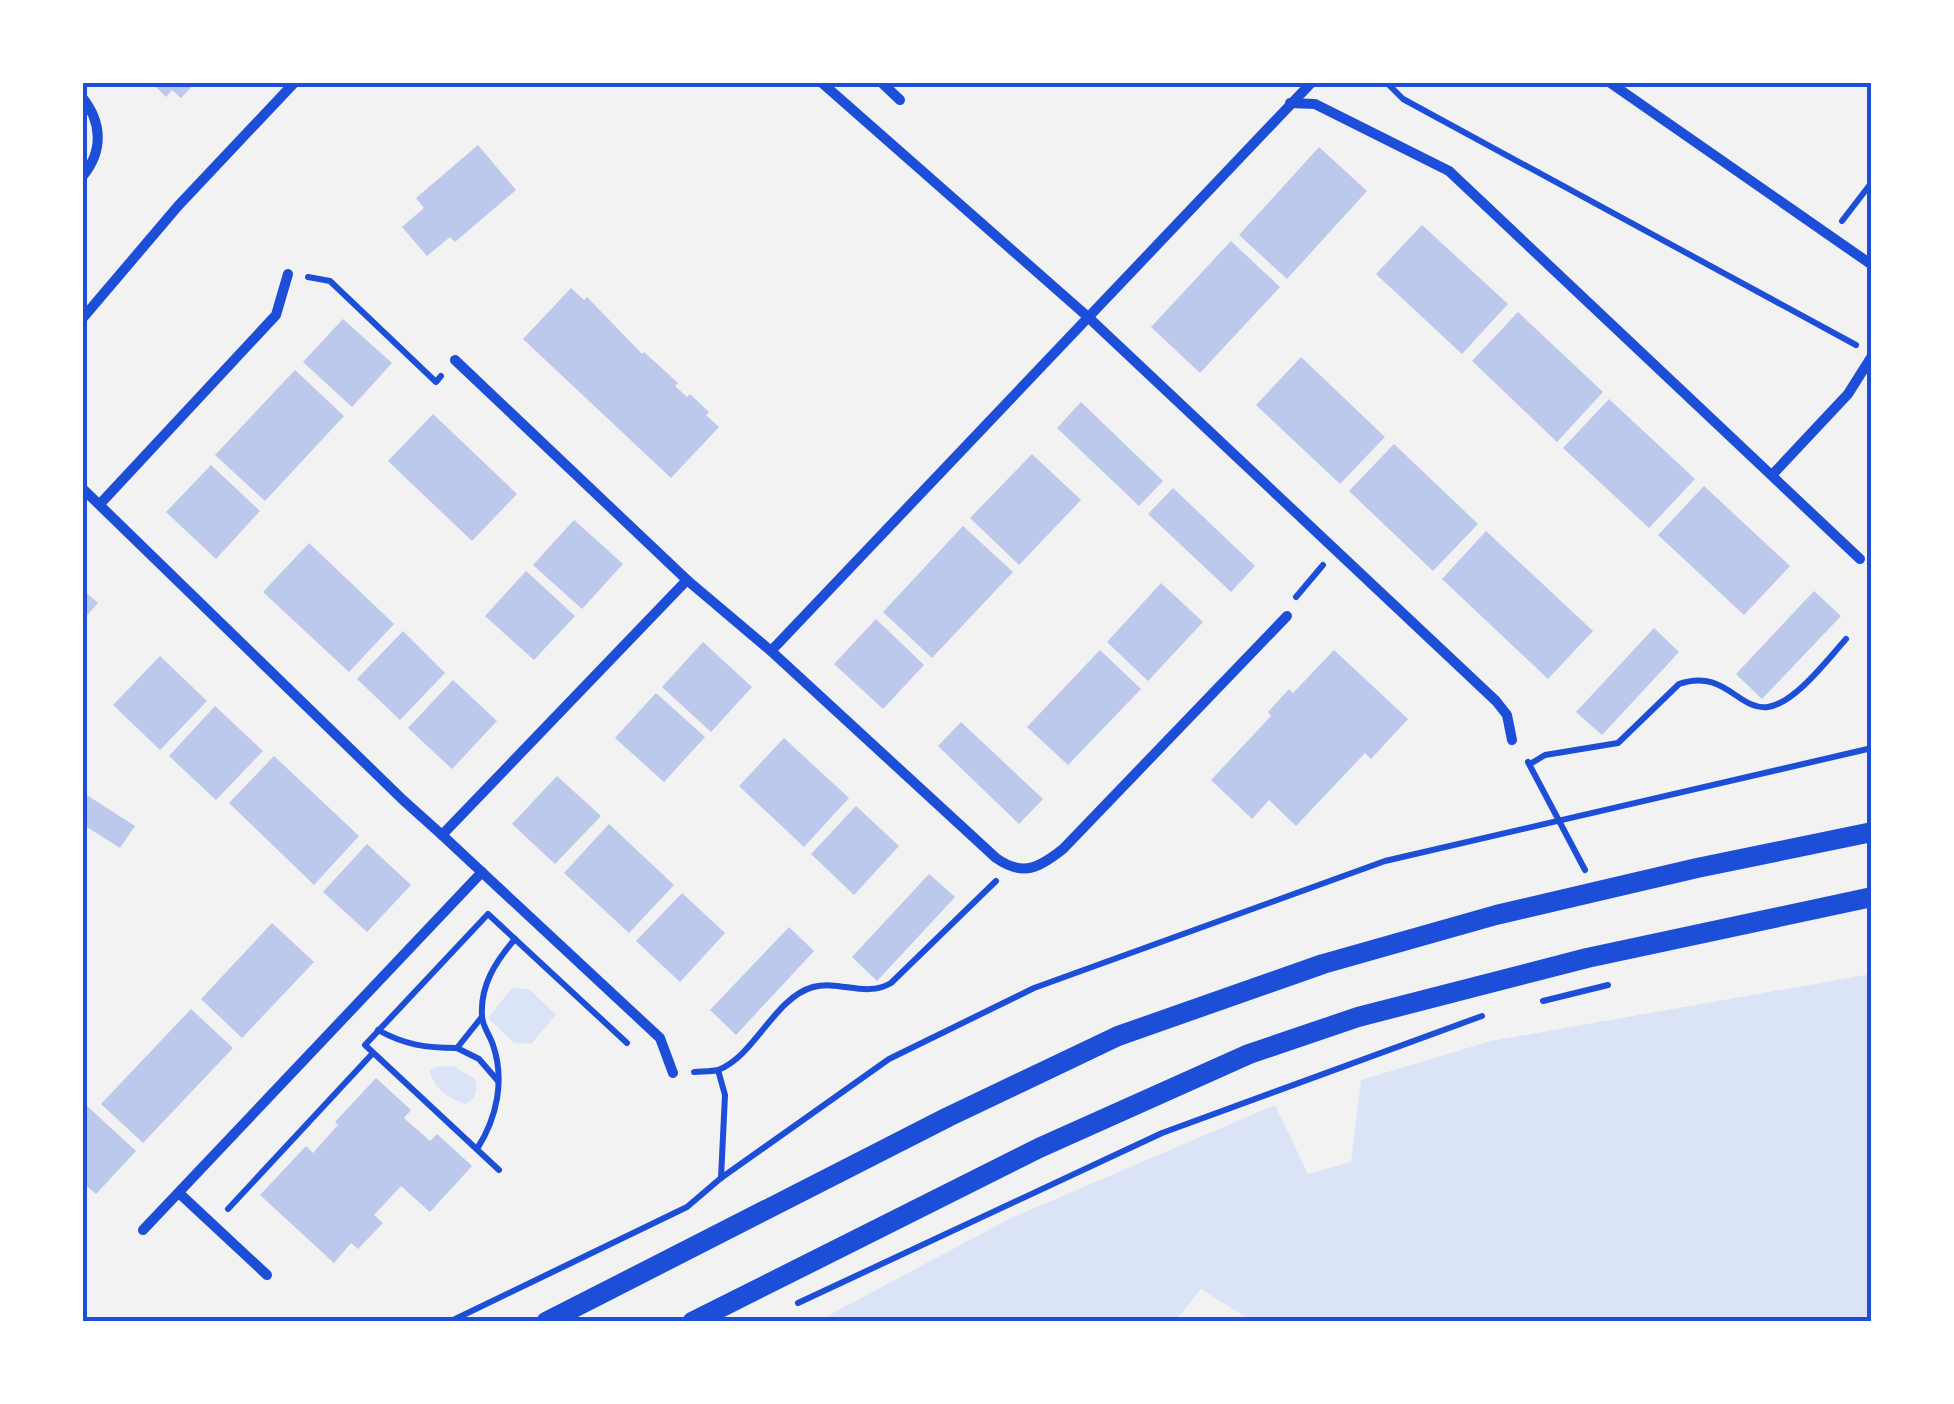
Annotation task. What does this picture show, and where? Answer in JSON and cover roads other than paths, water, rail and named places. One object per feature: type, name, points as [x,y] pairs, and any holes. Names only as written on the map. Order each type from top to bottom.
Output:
[{"type":"main road","points":[[546,1322],[948,1117],[1118,1036],[1322,964],[1496,915],[1872,832]]},
{"type":"main road","points":[[692,1322],[1039,1148],[1249,1054],[1358,1018],[1587,958],[1872,897]]},
{"type":"street","points":[[82,319],[178,206],[295,82]]},
{"type":"street","points":[[821,82],[1088,317],[1496,701],[1507,715],[1512,740]]},
{"type":"street","points":[[880,82],[900,100]]},
{"type":"street","points":[[771,651],[1312,82]]},
{"type":"street","points":[[1609,82],[1872,266]]},
{"type":"street","points":[[82,96],[98,122],[99,147],[92,165],[82,176]]},
{"type":"street","points":[[1290,103],[1315,104],[1450,171],[1860,559]]},
{"type":"street","points":[[100,504],[276,315],[288,274]]},
{"type":"street","points":[[1772,476],[1848,394],[1872,355]]},
{"type":"street","points":[[455,360],[687,580],[1010,867],[1040,867],[1063,849],[1287,616]]},
{"type":"street","points":[[82,488],[403,800],[662,1042],[672,1073]]},
{"type":"street","points":[[442,835],[687,580]]},
{"type":"street","points":[[144,1230],[482,872]]},
{"type":"street","points":[[179,1194],[267,1275]]}]
